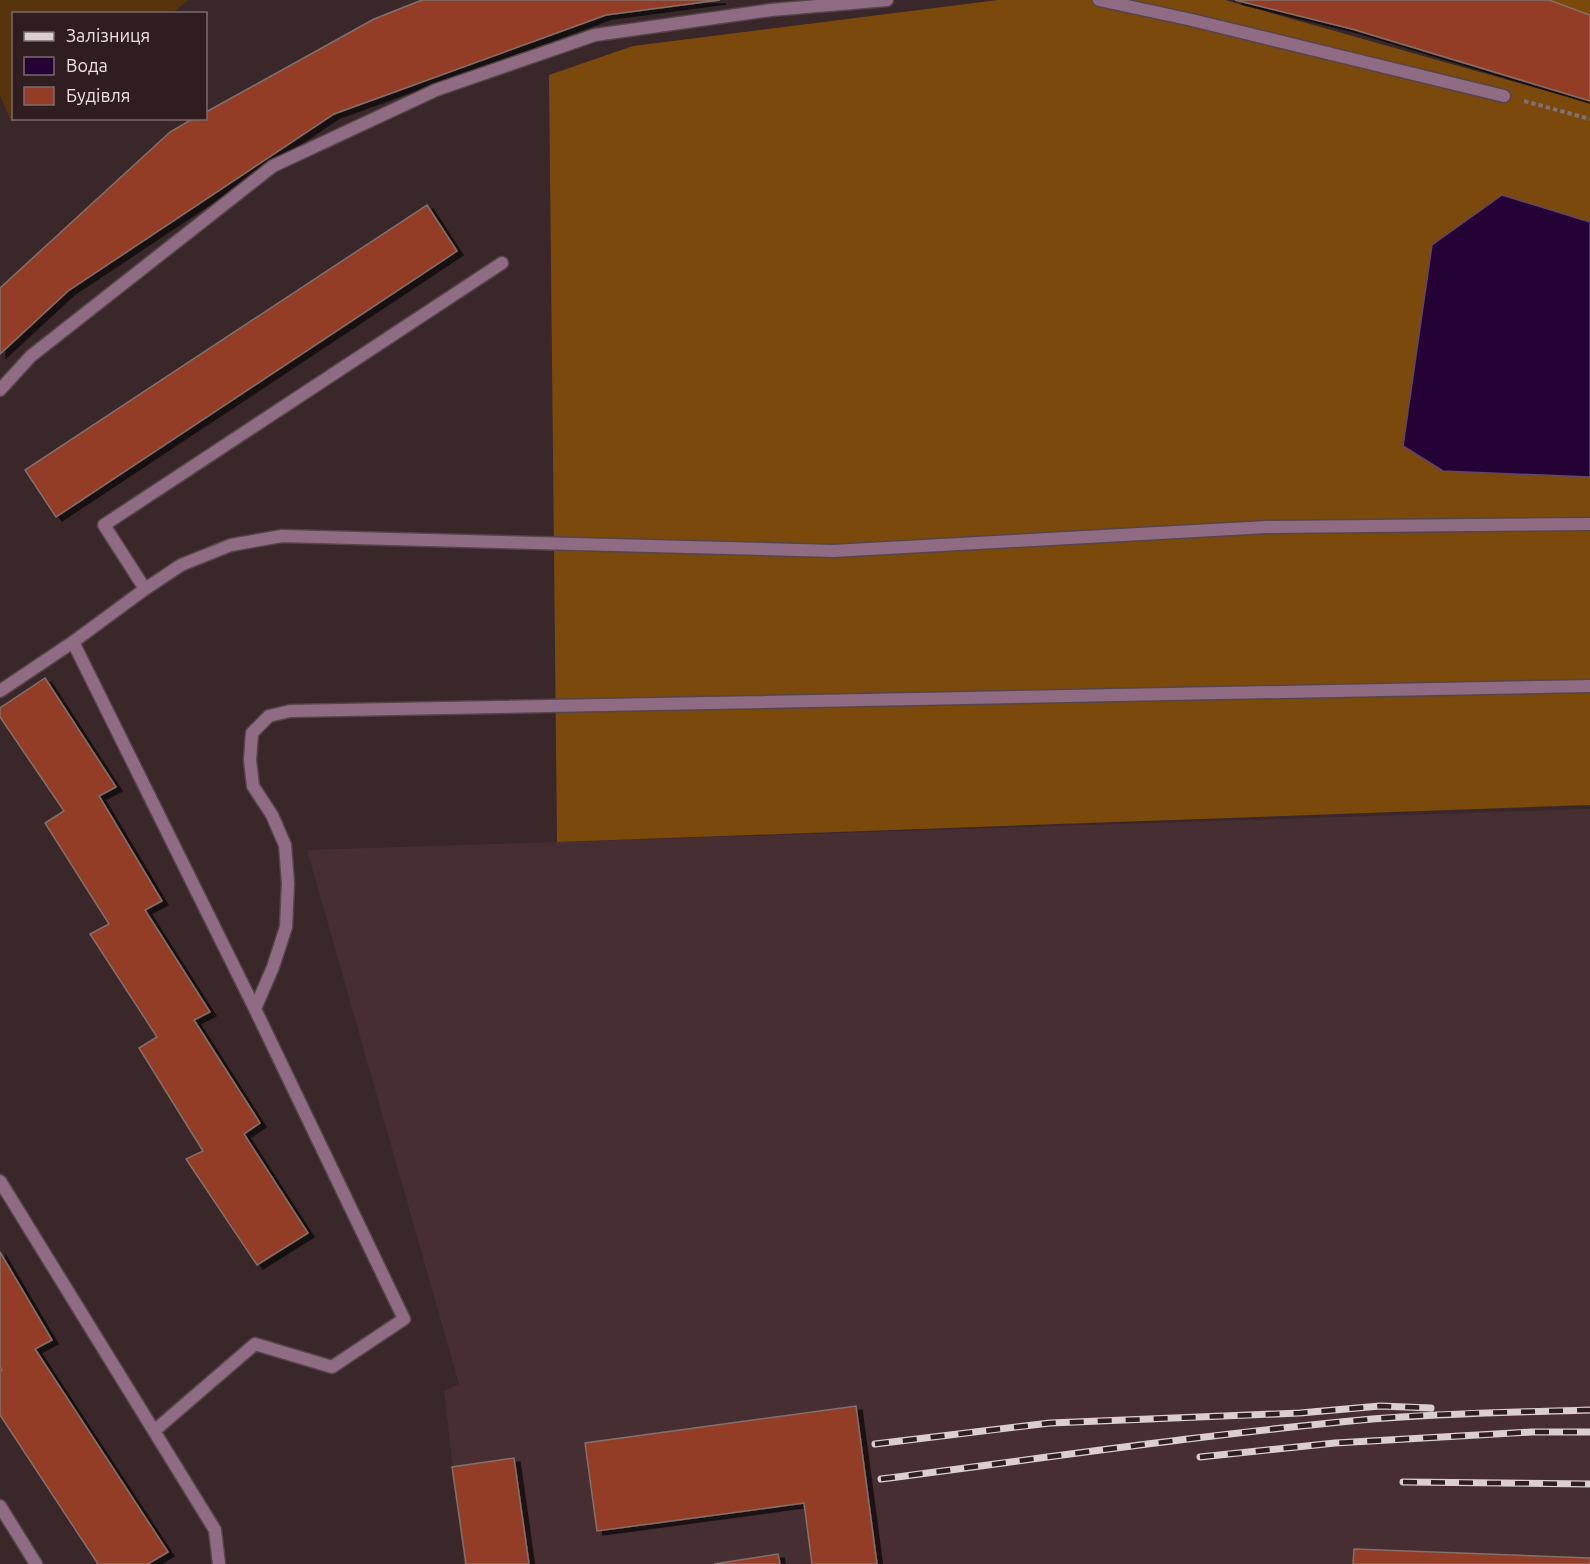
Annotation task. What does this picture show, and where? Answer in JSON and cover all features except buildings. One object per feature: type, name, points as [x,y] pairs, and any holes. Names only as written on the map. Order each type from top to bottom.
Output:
[{"type":"lane","points":[[0,390],[31,356],[273,166],[436,90],[595,35],[771,10],[887,0]]},
{"type":"lane","points":[[1099,0],[1204,23],[1504,96]]},
{"type":"lane","points":[[146,588],[104,525],[502,263]]},
{"type":"lane","points":[[0,691],[181,565],[231,545],[282,536],[832,551],[1267,527],[1590,524]]},
{"type":"lane","points":[[73,642],[255,1009],[404,1318],[332,1367],[255,1344],[154,1431]]},
{"type":"lane","points":[[255,1009],[273,967],[286,927],[288,883],[285,845],[272,815],[253,786],[250,760],[252,733],[269,716],[290,711],[1590,686]]},
{"type":"lane","points":[[0,1181],[215,1530],[219,1564]]},
{"type":"lane","points":[[0,1506],[36,1564]]},
{"type":"path","points":[[1504,96],[1590,119]]},
{"type":"shaded area","points":[[0,0],[188,0],[174,12],[12,12],[12,120],[16,120],[11,121],[0,95]]},
{"type":"shaded area","points":[[998,0],[1225,0],[1590,103],[1590,805],[557,842],[549,75],[633,46]]},
{"type":"shaded area","points":[[1544,0],[1590,0],[1590,16]]},
{"type":"shaded area","points":[[1590,809],[1590,1564],[464,1564],[444,1391],[459,1384],[307,850]]},
{"type":"water","points":[[1502,195],[1590,222],[1590,477],[1443,471],[1403,446],[1432,245]]},
{"type":"railway","points":[[875,1444],[1050,1423],[1300,1413],[1380,1406],[1431,1408]]},
{"type":"railway","points":[[881,1479],[1188,1439],[1372,1419],[1590,1410]]},
{"type":"railway","points":[[1200,1457],[1335,1443],[1532,1432],[1590,1432]]},
{"type":"railway","points":[[1403,1482],[1590,1484]]}]
